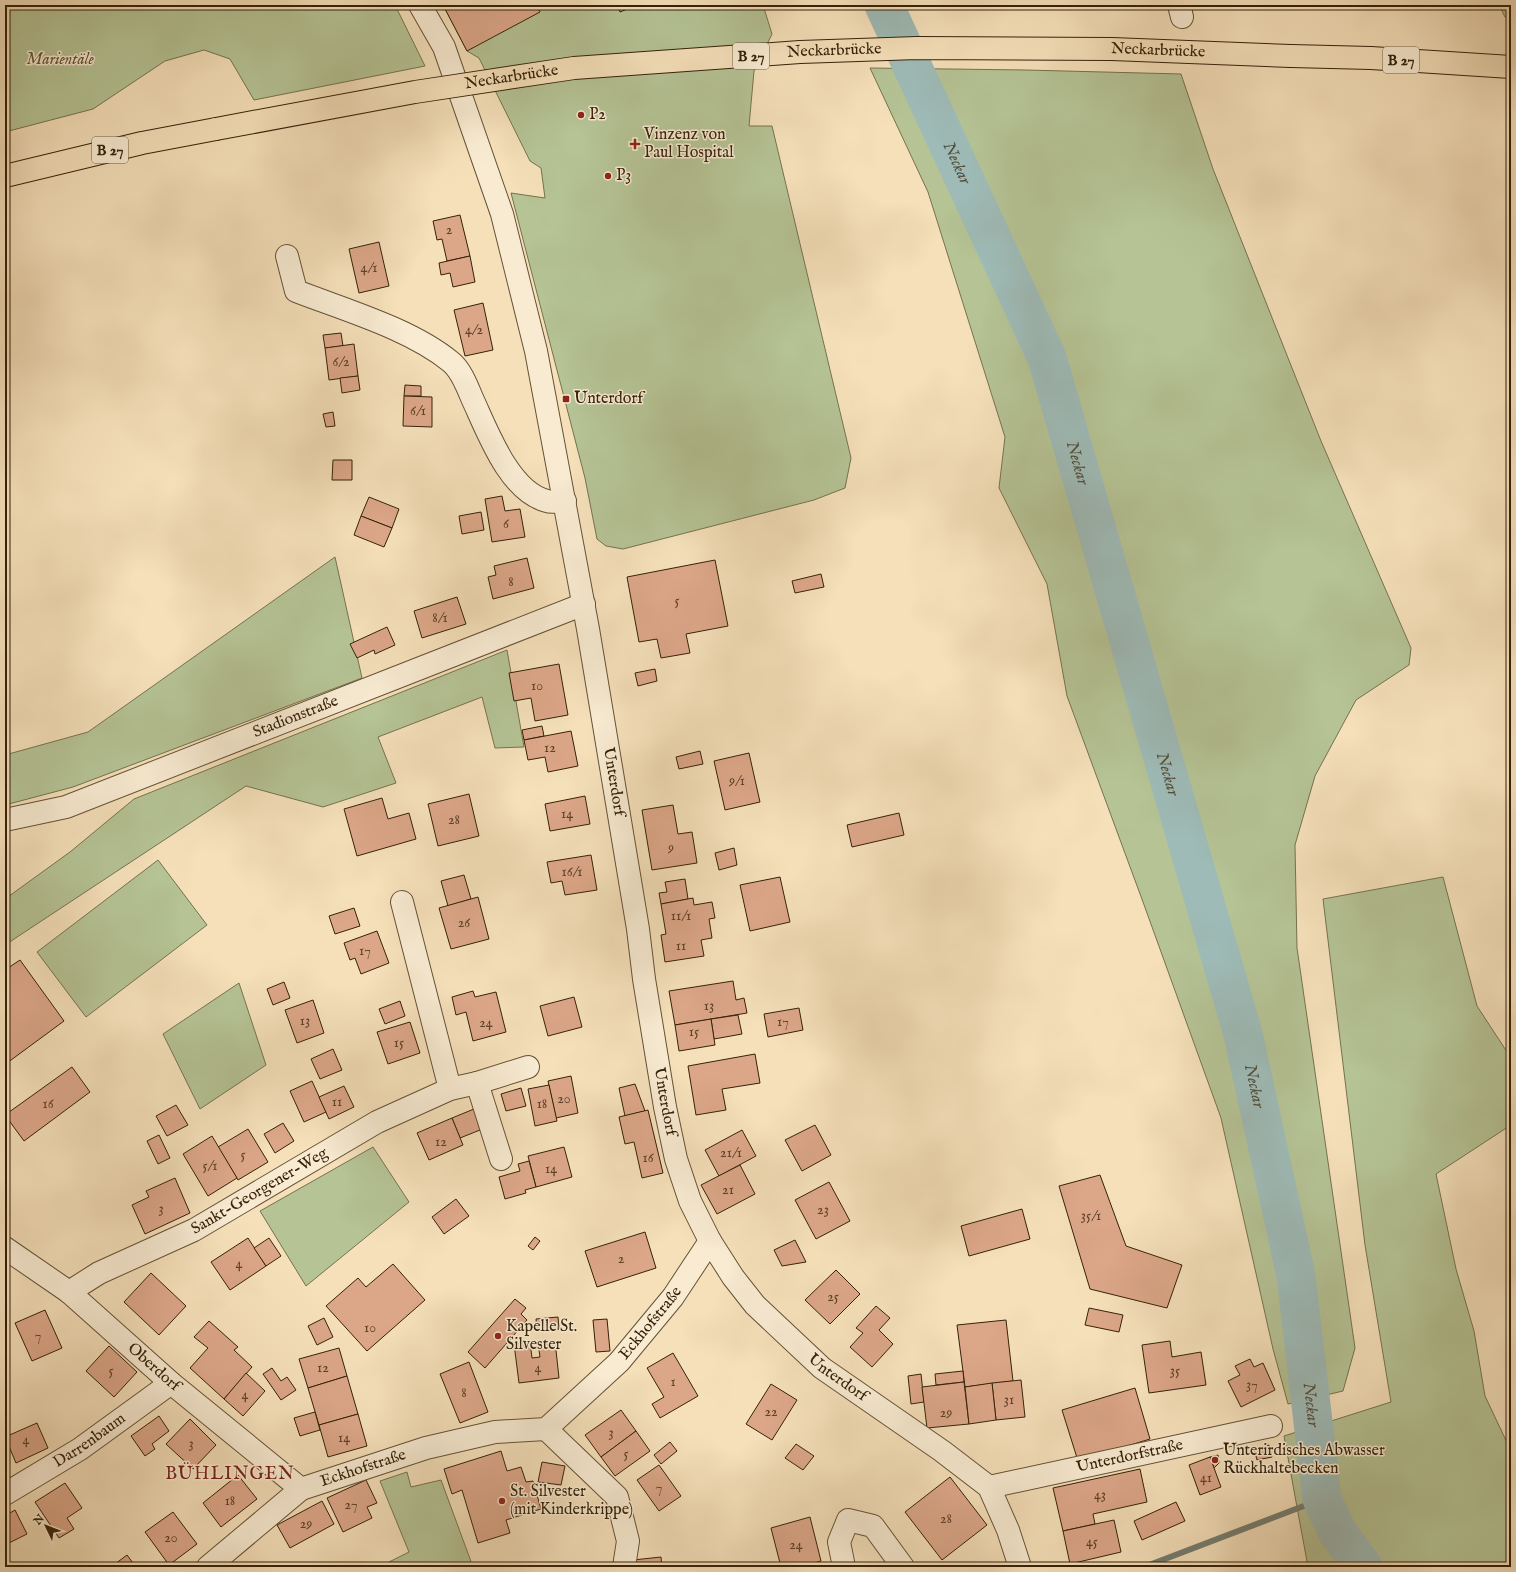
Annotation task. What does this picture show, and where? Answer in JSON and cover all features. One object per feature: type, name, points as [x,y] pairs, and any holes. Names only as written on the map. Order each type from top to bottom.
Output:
[{"type":"main road","name":"Neckarbrücke","points":[[5,176],[142,143],[415,92],[574,68],[800,52],[917,48],[1112,49],[1371,58],[1511,66]]},
{"type":"street","name":"Unterdorf","points":[[420,5],[444,47],[502,214],[536,351],[584,604],[638,930],[644,979],[665,1107],[676,1159],[690,1201],[710,1241],[733,1277],[755,1305],[822,1368],[942,1450],[989,1487],[1008,1530],[1020,1567]]},
{"type":"street","points":[[287,256],[296,291],[415,338],[452,363],[465,382],[498,455],[519,483],[531,494],[547,502],[565,501]]},
{"type":"street","name":"Stadionstraße","points":[[5,820],[66,808],[584,604]]},
{"type":"street","points":[[402,902],[450,1089]]},
{"type":"street","name":"Sankt-Georgener-Weg","points":[[69,1292],[99,1274],[194,1230],[377,1122],[450,1089],[477,1083],[528,1067]]},
{"type":"street","points":[[477,1083],[501,1159]]},
{"type":"street","name":"Eckhofstraße","points":[[208,1567],[301,1489],[426,1448],[495,1432],[546,1429],[619,1362],[673,1297],[710,1241]]},
{"type":"street","name":"Oberdorf","points":[[5,1248],[69,1292],[171,1382],[301,1489]]},
{"type":"street","name":"Darrenbaum","points":[[5,1494],[80,1449],[171,1382]]},
{"type":"street","name":"Unterdorfstraße","points":[[989,1487],[1271,1426]]},
{"type":"street","points":[[546,1429],[616,1497],[628,1541],[624,1567]]},
{"type":"street","points":[[844,1567],[839,1542],[848,1520],[873,1526],[903,1567]]},
{"type":"green space","name":"Marientäle","points":[[5,5],[395,5],[425,66],[254,100],[230,59],[204,50],[165,61],[93,109],[5,132]]},
{"type":"green space","points":[[443,5],[763,5],[772,34],[754,71],[749,126],[772,126],[851,458],[845,488],[814,500],[623,549],[606,546],[597,539],[585,478],[511,193],[545,198],[541,168],[530,161],[479,58],[467,51]]},
{"type":"green space","points":[[1499,5],[1511,5],[1511,17],[1505,17]]},
{"type":"green space","points":[[870,68],[1181,74],[1213,169],[1321,441],[1411,648],[1409,665],[1356,700],[1315,776],[1295,845],[1297,948],[1355,1348],[1343,1391],[1288,1404],[1273,1349],[1221,1118],[1067,696],[1047,584],[999,488],[1005,437],[928,192]]},
{"type":"green space","points":[[335,557],[362,678],[73,787],[5,805],[5,755],[88,732]]},
{"type":"green space","points":[[507,650],[524,747],[495,748],[482,697],[378,737],[396,783],[323,807],[246,786],[5,945],[5,899],[70,852],[134,799]]},
{"type":"green space","points":[[158,860],[207,925],[86,1017],[37,952]]},
{"type":"green space","points":[[1443,877],[1477,1006],[1511,1058],[1511,1125],[1436,1174],[1456,1269],[1474,1331],[1485,1396],[1511,1451],[1511,1567],[1308,1567],[1284,1436],[1391,1402],[1365,1245],[1323,899]]},
{"type":"green space","points":[[239,983],[266,1065],[200,1109],[163,1034]]},
{"type":"green space","points":[[373,1147],[409,1202],[306,1286],[260,1211]]},
{"type":"green space","points":[[407,1472],[411,1487],[441,1480],[473,1567],[379,1567],[409,1552],[380,1481]]},
{"type":"building","points":[[443,5],[536,5],[540,12],[467,51]]},
{"type":"building","points":[[617,5],[637,5],[620,12]]},
{"type":"building","points":[[460,215],[470,256],[447,261],[442,239],[437,240],[433,221]]},
{"type":"building","points":[[379,242],[389,286],[359,293],[349,249]]},
{"type":"building","points":[[470,256],[475,282],[453,287],[450,273],[441,275],[439,263]]},
{"type":"building","points":[[483,303],[493,350],[465,356],[454,310]]},
{"type":"building","points":[[341,333],[343,346],[325,348],[323,335]]},
{"type":"building","points":[[354,344],[358,376],[329,380],[325,348]]},
{"type":"building","points":[[358,376],[360,390],[342,393],[340,378]]},
{"type":"building","points":[[405,385],[421,386],[421,396],[404,396]]},
{"type":"building","points":[[404,396],[432,397],[432,427],[403,426]]},
{"type":"building","points":[[333,412],[335,426],[326,427],[323,414]]},
{"type":"building","points":[[333,460],[352,460],[352,480],[332,480]]},
{"type":"building","points":[[502,496],[505,511],[520,509],[525,537],[492,542],[485,499]]},
{"type":"building","points":[[369,497],[399,509],[392,528],[361,516]]},
{"type":"building","points":[[481,512],[484,530],[462,534],[459,516]]},
{"type":"building","points":[[361,516],[392,528],[384,547],[354,535]]},
{"type":"building","points":[[527,558],[534,588],[493,599],[488,577],[496,575],[494,566]]},
{"type":"building","points":[[715,560],[728,626],[686,634],[690,653],[661,658],[657,639],[639,642],[627,577]]},
{"type":"building","points":[[821,574],[824,587],[795,593],[792,581]]},
{"type":"building","points":[[457,597],[466,624],[422,638],[414,611]]},
{"type":"building","points":[[387,627],[395,645],[375,654],[374,650],[357,658],[350,644]]},
{"type":"building","points":[[559,664],[568,715],[535,721],[531,698],[514,701],[509,673]]},
{"type":"building","points":[[655,669],[657,681],[638,686],[635,673]]},
{"type":"building","points":[[542,726],[544,736],[524,740],[522,730]]},
{"type":"building","points":[[571,731],[578,766],[548,772],[545,757],[528,760],[524,740]]},
{"type":"building","points":[[700,751],[703,764],[679,769],[676,757]]},
{"type":"building","points":[[749,753],[760,802],[725,810],[714,761]]},
{"type":"building","points":[[469,794],[479,836],[438,846],[428,804]]},
{"type":"building","points":[[585,796],[590,824],[550,831],[545,804]]},
{"type":"building","points":[[382,798],[388,819],[409,813],[416,839],[357,856],[344,809]]},
{"type":"building","points":[[673,805],[678,834],[692,832],[697,863],[652,870],[642,810]]},
{"type":"building","points":[[899,813],[904,835],[852,847],[847,825]]},
{"type":"building","points":[[734,848],[737,865],[719,870],[715,853]]},
{"type":"building","points":[[591,855],[597,890],[565,895],[562,881],[551,883],[547,862]]},
{"type":"building","points":[[464,875],[471,899],[448,906],[441,881]]},
{"type":"building","points":[[780,877],[790,922],[750,931],[740,885]]},
{"type":"building","points":[[685,879],[688,899],[661,904],[659,893],[667,892],[665,882]]},
{"type":"building","points":[[478,897],[489,939],[451,949],[439,908]]},
{"type":"building","points":[[693,898],[694,905],[712,902],[715,918],[709,919],[712,938],[701,940],[704,956],[665,962],[661,935],[666,934],[661,904]]},
{"type":"building","points":[[354,908],[360,926],[335,934],[329,916]]},
{"type":"building","points":[[377,931],[389,963],[361,974],[355,958],[350,960],[344,943]]},
{"type":"building","points":[[20,960],[64,1021],[7,1063],[5,1061],[5,970]]},
{"type":"building","points":[[733,981],[736,1000],[744,998],[747,1013],[675,1025],[669,991]]},
{"type":"building","points":[[284,982],[290,998],[273,1005],[267,989]]},
{"type":"building","points":[[473,991],[475,997],[496,992],[506,1032],[473,1041],[466,1012],[456,1015],[452,997]]},
{"type":"building","points":[[574,997],[582,1027],[548,1036],[540,1006]]},
{"type":"building","points":[[313,1000],[324,1033],[297,1043],[285,1010]]},
{"type":"building","points":[[400,1001],[405,1016],[385,1024],[379,1009]]},
{"type":"building","points":[[799,1008],[803,1030],[768,1037],[764,1014]]},
{"type":"building","points":[[738,1015],[742,1034],[714,1039],[711,1019]]},
{"type":"building","points":[[711,1019],[715,1045],[679,1051],[675,1025]]},
{"type":"building","points":[[410,1022],[420,1053],[388,1064],[377,1032]]},
{"type":"building","points":[[333,1049],[342,1070],[320,1079],[311,1059]]},
{"type":"building","points":[[755,1054],[760,1083],[722,1089],[726,1110],[696,1115],[688,1066]]},
{"type":"building","points":[[72,1067],[90,1092],[24,1141],[5,1115]]},
{"type":"building","points":[[571,1076],[578,1113],[556,1118],[548,1081]]},
{"type":"building","points":[[312,1081],[326,1112],[304,1122],[290,1091]]},
{"type":"building","points":[[635,1084],[645,1111],[625,1116],[619,1088]]},
{"type":"building","points":[[549,1085],[557,1121],[535,1126],[528,1089]]},
{"type":"building","points":[[344,1086],[354,1107],[329,1119],[319,1097]]},
{"type":"building","points":[[521,1088],[526,1106],[506,1111],[501,1094]]},
{"type":"building","points":[[176,1105],[188,1125],[167,1136],[156,1116]]},
{"type":"building","points":[[474,1109],[480,1130],[460,1138],[452,1118]]},
{"type":"building","points":[[648,1110],[663,1173],[642,1178],[634,1142],[625,1144],[619,1117]]},
{"type":"building","points":[[452,1118],[463,1145],[429,1160],[417,1133]]},
{"type":"building","points":[[283,1123],[294,1141],[275,1153],[264,1134]]},
{"type":"building","points":[[815,1125],[831,1155],[802,1171],[785,1140]]},
{"type":"building","points":[[248,1129],[268,1162],[238,1180],[218,1147]]},
{"type":"building","points":[[742,1130],[756,1156],[719,1176],[705,1150]]},
{"type":"building","points":[[159,1135],[170,1158],[158,1164],[147,1141]]},
{"type":"building","points":[[212,1136],[237,1178],[208,1196],[183,1154]]},
{"type":"building","points":[[564,1147],[572,1177],[536,1187],[528,1156]]},
{"type":"building","points":[[529,1161],[536,1187],[525,1190],[526,1193],[505,1199],[499,1177],[520,1171],[518,1164]]},
{"type":"building","points":[[740,1165],[755,1194],[717,1214],[701,1185]]},
{"type":"building","points":[[1100,1175],[1126,1246],[1182,1265],[1167,1308],[1090,1289],[1059,1186]]},
{"type":"building","points":[[175,1178],[190,1213],[145,1234],[132,1205],[149,1197],[146,1191]]},
{"type":"building","points":[[829,1182],[850,1221],[816,1239],[795,1200]]},
{"type":"building","points":[[456,1199],[469,1216],[444,1234],[432,1217]]},
{"type":"building","points":[[1022,1209],[1030,1239],[969,1256],[961,1226]]},
{"type":"building","points":[[645,1232],[656,1268],[597,1287],[585,1251]]},
{"type":"building","points":[[535,1237],[540,1241],[533,1250],[528,1246]]},
{"type":"building","points":[[248,1238],[266,1266],[230,1290],[211,1262]]},
{"type":"building","points":[[269,1238],[281,1256],[266,1266],[254,1248]]},
{"type":"building","points":[[795,1240],[806,1262],[782,1266],[774,1250]]},
{"type":"building","points":[[393,1264],[425,1300],[367,1351],[326,1306],[358,1278],[366,1287]]},
{"type":"building","points":[[836,1270],[860,1294],[830,1324],[805,1300]]},
{"type":"building","points":[[151,1273],[186,1306],[159,1335],[124,1302]]},
{"type":"building","points":[[5,1285],[9,1287],[5,1294]]},
{"type":"building","name":"Kapelle St. Silvester","points":[[515,1299],[526,1308],[521,1314],[527,1320],[485,1368],[468,1352]]},
{"type":"building","points":[[876,1306],[890,1318],[879,1330],[893,1344],[872,1367],[850,1347],[863,1333],[856,1328]]},
{"type":"building","points":[[1089,1308],[1123,1315],[1119,1332],[1085,1325]]},
{"type":"building","points":[[45,1310],[62,1348],[32,1361],[15,1323]]},
{"type":"building","points":[[558,1317],[559,1329],[537,1331],[536,1319]]},
{"type":"building","points":[[324,1318],[333,1337],[317,1345],[308,1326]]},
{"type":"building","points":[[607,1319],[610,1351],[596,1352],[593,1320]]},
{"type":"building","points":[[1006,1320],[1013,1381],[965,1387],[957,1325]]},
{"type":"building","points":[[209,1321],[238,1347],[234,1350],[252,1367],[224,1399],[190,1368],[208,1348],[194,1337]]},
{"type":"building","points":[[555,1341],[559,1378],[519,1383],[514,1344],[530,1342],[532,1358],[540,1357],[538,1343]]},
{"type":"building","points":[[1170,1341],[1172,1357],[1201,1352],[1206,1385],[1149,1393],[1142,1345]]},
{"type":"building","points":[[109,1346],[137,1372],[114,1397],[86,1371]]},
{"type":"building","points":[[339,1348],[347,1376],[308,1388],[299,1359]]},
{"type":"building","points":[[673,1353],[698,1396],[660,1418],[652,1404],[664,1397],[647,1368]]},
{"type":"building","points":[[1250,1359],[1254,1367],[1263,1363],[1275,1390],[1241,1407],[1228,1381],[1240,1375],[1235,1366]]},
{"type":"building","points":[[469,1362],[488,1412],[460,1423],[440,1374]]},
{"type":"building","points":[[272,1368],[281,1381],[287,1377],[296,1390],[281,1400],[263,1374]]},
{"type":"building","points":[[963,1371],[964,1382],[936,1385],[935,1374]]},
{"type":"building","points":[[246,1373],[265,1391],[243,1416],[224,1399]]},
{"type":"building","points":[[921,1374],[924,1402],[911,1404],[908,1376]]},
{"type":"building","points":[[347,1376],[358,1414],[319,1425],[308,1388]]},
{"type":"building","points":[[1021,1380],[1025,1417],[996,1420],[992,1383]]},
{"type":"building","points":[[964,1382],[969,1424],[927,1428],[922,1387]]},
{"type":"building","points":[[992,1383],[996,1420],[969,1424],[965,1387]]},
{"type":"building","points":[[771,1384],[797,1400],[772,1440],[746,1424]]},
{"type":"building","points":[[1135,1388],[1150,1439],[1078,1461],[1062,1410]]},
{"type":"building","points":[[621,1410],[636,1431],[601,1457],[585,1435]]},
{"type":"building","points":[[315,1412],[320,1430],[300,1436],[294,1418]]},
{"type":"building","points":[[358,1414],[367,1446],[328,1457],[319,1425]]},
{"type":"building","points":[[159,1416],[169,1431],[152,1444],[155,1449],[145,1456],[131,1436]]},
{"type":"building","points":[[190,1419],[216,1445],[193,1469],[166,1444]]},
{"type":"building","points":[[37,1423],[48,1448],[16,1463],[5,1437]]},
{"type":"building","points":[[5,1424],[10,1435],[5,1437]]},
{"type":"building","points":[[636,1431],[650,1451],[615,1476],[601,1457]]},
{"type":"building","points":[[5,1437],[8,1443],[5,1444]]},
{"type":"building","points":[[670,1442],[677,1451],[661,1464],[654,1455]]},
{"type":"building","points":[[796,1444],[814,1456],[803,1470],[785,1458]]},
{"type":"building","points":[[1269,1445],[1272,1457],[1257,1460],[1254,1449]]},
{"type":"building","name":"St. Silvester (mit Kinderkrippe)","points":[[501,1451],[507,1471],[521,1467],[526,1482],[533,1481],[541,1509],[506,1520],[510,1533],[478,1543],[462,1490],[452,1494],[444,1469]]},
{"type":"building","name":"Unterirdisches Abwasser Rückhaltebecken","points":[[1218,1455],[1219,1463],[1214,1468],[1210,1457]]},
{"type":"building","points":[[1210,1457],[1221,1487],[1200,1495],[1189,1465]]},
{"type":"building","points":[[542,1462],[565,1466],[561,1485],[538,1482]]},
{"type":"building","points":[[659,1465],[681,1496],[659,1511],[637,1480]]},
{"type":"building","points":[[1140,1469],[1147,1502],[1093,1514],[1095,1524],[1063,1531],[1053,1488]]},
{"type":"building","points":[[238,1475],[257,1499],[221,1527],[203,1503]]},
{"type":"building","points":[[950,1477],[987,1525],[942,1560],[905,1512]]},
{"type":"building","points":[[366,1480],[377,1503],[367,1507],[372,1518],[343,1532],[327,1498]]},
{"type":"building","points":[[65,1483],[82,1508],[67,1518],[74,1529],[59,1538],[35,1502]]},
{"type":"building","points":[[322,1501],[334,1524],[290,1548],[277,1525]]},
{"type":"building","points":[[1176,1502],[1185,1521],[1142,1540],[1134,1521]]},
{"type":"building","points":[[15,1510],[27,1534],[5,1545],[5,1516]]},
{"type":"building","points":[[173,1512],[197,1544],[169,1565],[145,1532]]},
{"type":"building","points":[[810,1517],[821,1561],[800,1567],[781,1567],[771,1528]]},
{"type":"building","points":[[1114,1520],[1121,1552],[1070,1564],[1063,1531]]},
{"type":"building","points":[[127,1555],[136,1567],[111,1567]]},
{"type":"building","points":[[661,1557],[662,1567],[634,1567],[633,1560]]},
{"type":"waterway","name":"Neckar","points":[[884,5],[1047,358],[1243,1034],[1296,1276],[1322,1499],[1337,1531],[1363,1567]]},
{"type":"waterway","points":[[1144,1567],[1322,1499]]},
{"type":"place","name":"P2","points":[[581,115]]},
{"type":"place","name":"Vinzenz von Paul Hospital","points":[[635,144]]},
{"type":"place","name":"P3","points":[[608,176]]},
{"type":"place","name":"Unterdorf","points":[[566,399]]},
{"type":"place","name":"Kapelle St. Silvester","points":[[498,1336]]},
{"type":"place","name":"Unterirdisches Abwasser Rückhaltebecken","points":[[1215,1460]]},
{"type":"place","name":"St. Silvester (mit Kinderkrippe)","points":[[502,1501]]},
{"type":"district","name":"BÜHLINGEN","points":[[230,1474]]}]
